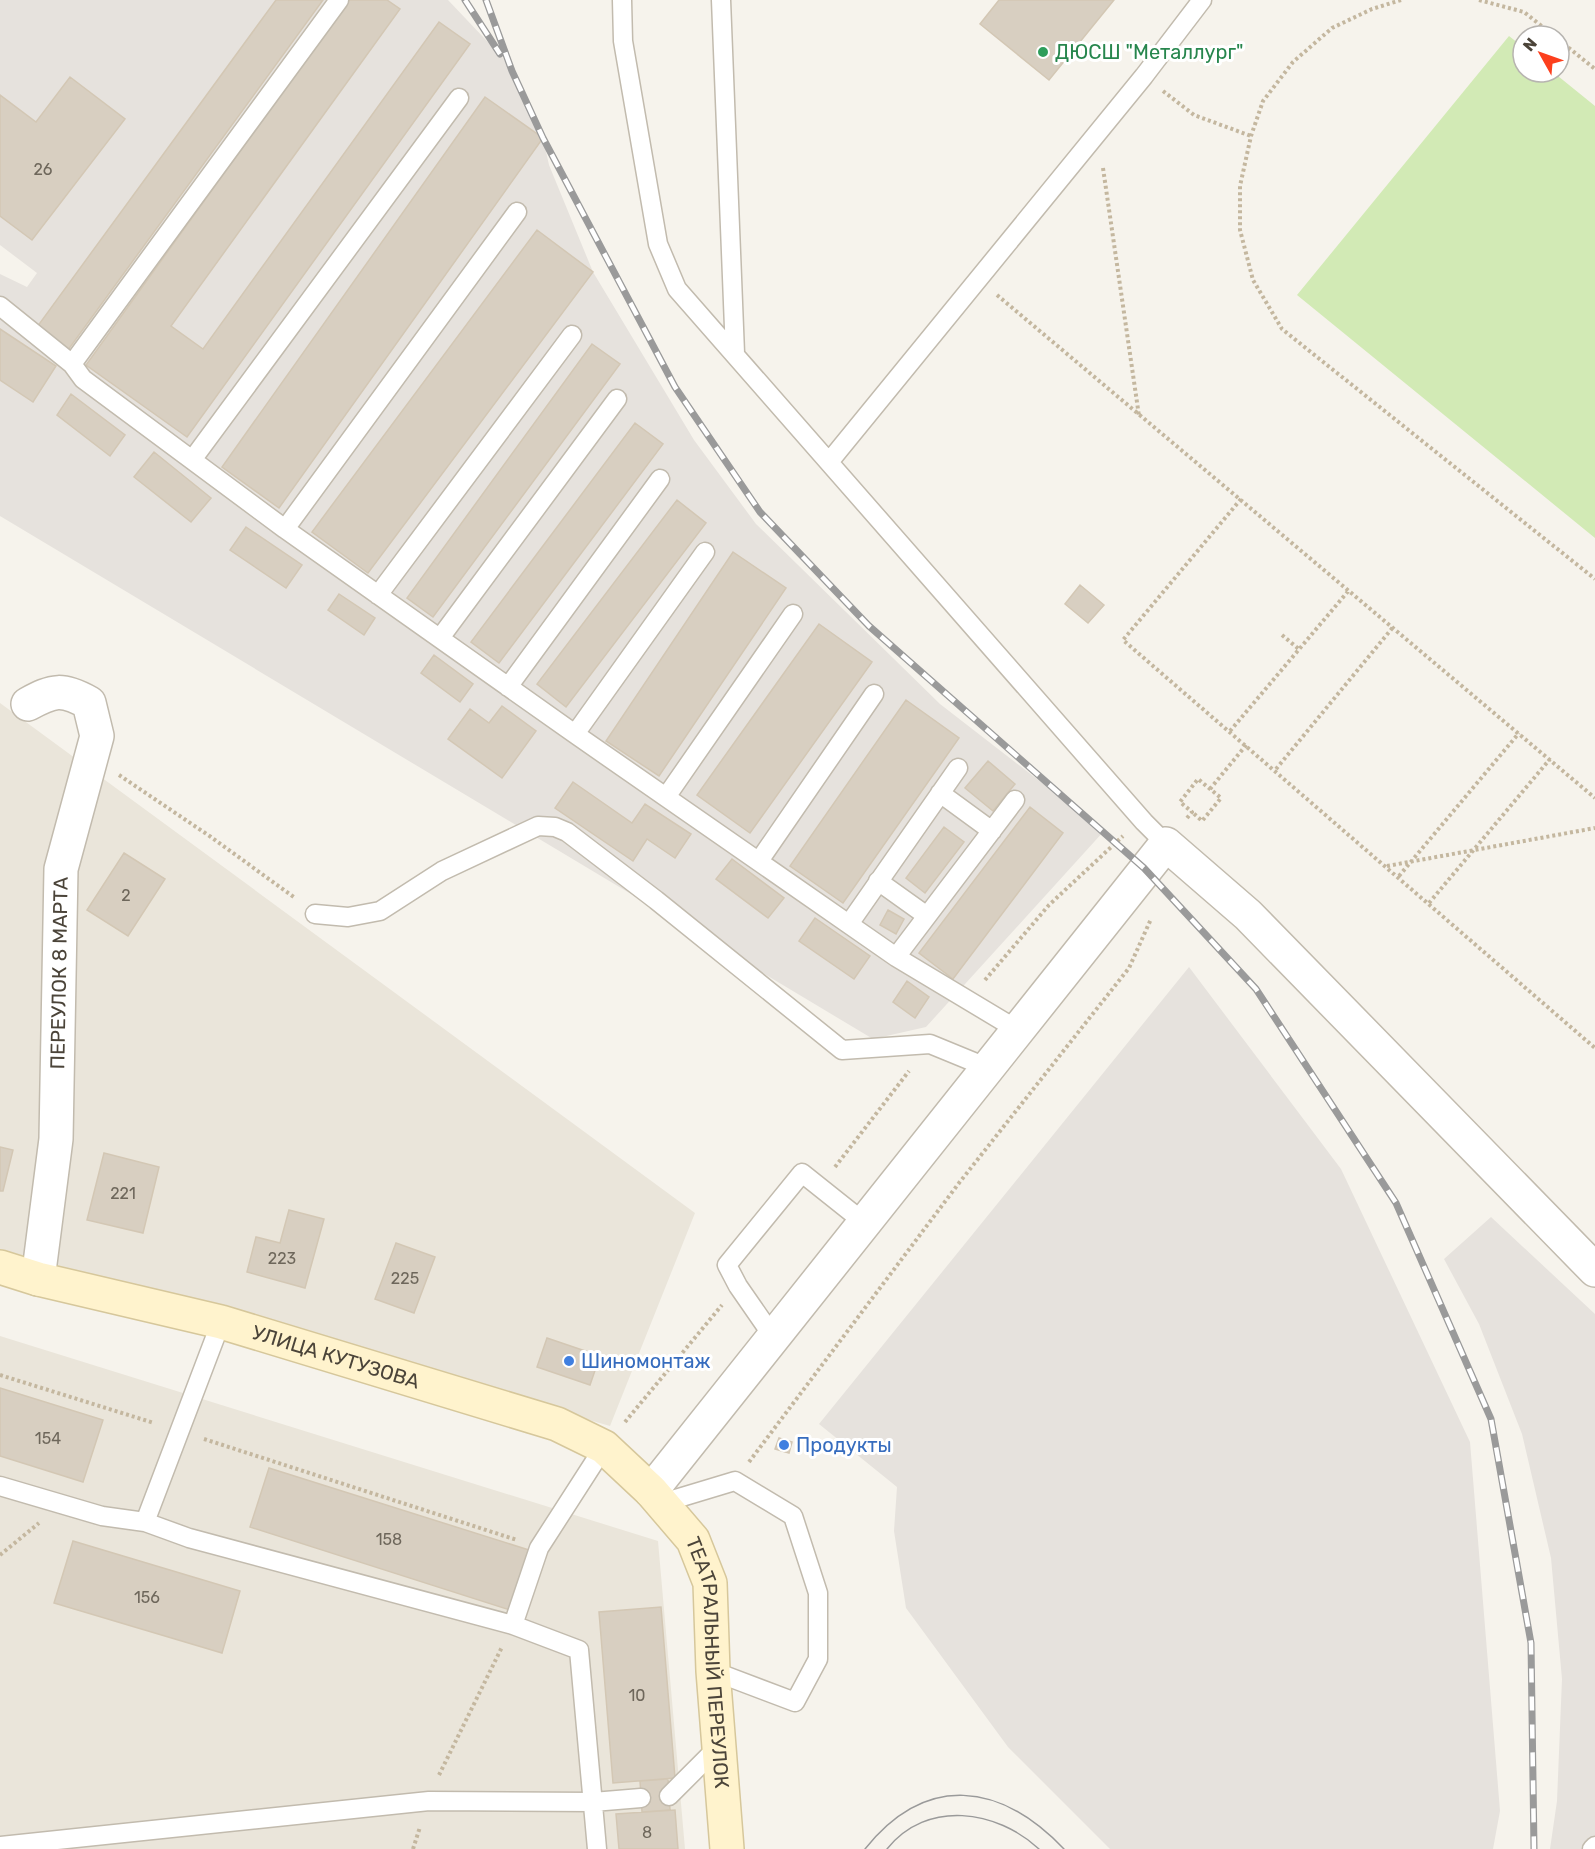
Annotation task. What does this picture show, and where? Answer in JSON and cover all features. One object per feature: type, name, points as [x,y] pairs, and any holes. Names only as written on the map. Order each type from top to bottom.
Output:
[{"type":"main road","name":"УЛИЦА КУТУЗОВА","points":[[0,1268],[221,1322],[557,1424],[604,1447],[657,1497]]},
{"type":"main road","name":"ТЕАТРАЛЬНЫЙ ПЕРЕУЛОК","points":[[657,1497],[693,1540],[710,1583],[713,1671],[727,1849]]},
{"type":"street","name":"ПЕРЕУЛОК 8 МАРТА","points":[[28,704],[50,692],[70,693],[88,704],[97,736],[61,869],[56,1138],[38,1279]]},
{"type":"street","points":[[657,1497],[774,1338],[866,1224],[1016,1029],[1155,833],[1248,915],[1595,1270]]},
{"type":"lane","points":[[72,364],[339,0]]},
{"type":"lane","points":[[622,0],[622,41],[658,244],[677,289],[1155,833]]},
{"type":"lane","points":[[720,0],[735,353]]},
{"type":"lane","points":[[829,462],[1098,129],[1144,76],[1202,0]]},
{"type":"lane","points":[[192,460],[459,98]]},
{"type":"lane","points":[[285,529],[517,212]]},
{"type":"lane","points":[[0,306],[72,364],[83,379],[285,529],[896,957],[1016,1029]]},
{"type":"lane","points":[[378,594],[572,335]]},
{"type":"lane","points":[[440,638],[617,399]]},
{"type":"lane","points":[[508,687],[660,479]]},
{"type":"lane","points":[[575,734],[705,552]]},
{"type":"lane","points":[[666,797],[793,614]]},
{"type":"lane","points":[[759,861],[874,694]]},
{"type":"lane","points":[[849,924],[958,768]]},
{"type":"lane","points":[[940,793],[992,831]]},
{"type":"lane","points":[[896,957],[1015,800]]},
{"type":"lane","points":[[315,914],[348,917],[380,911],[442,871],[538,826],[555,827],[567,832],[647,893],[842,1050],[930,1044],[986,1067]]},
{"type":"lane","points":[[878,882],[927,916]]},
{"type":"lane","points":[[774,1338],[738,1286],[727,1265],[802,1173],[820,1185],[866,1224]]},
{"type":"lane","points":[[145,1522],[221,1322]]},
{"type":"lane","points":[[513,1625],[539,1548],[604,1447]]},
{"type":"lane","points":[[657,1497],[735,1481],[793,1516],[818,1593],[818,1659],[795,1702],[713,1671]]},
{"type":"lane","points":[[0,1486],[102,1516],[145,1522],[189,1538],[513,1625],[579,1650],[597,1849]]},
{"type":"lane","points":[[669,1796],[719,1746]]},
{"type":"lane","points":[[0,1846],[429,1801],[593,1802],[641,1798]]},
{"type":"path","points":[[1401,0],[1372,9],[1332,28],[1293,62],[1263,101],[1251,136],[1240,186],[1240,230],[1253,280],[1282,329],[1595,579]]},
{"type":"path","points":[[1479,0],[1524,12],[1539,24]]},
{"type":"path","points":[[1571,50],[1595,69]]},
{"type":"path","points":[[1159,88],[1194,116],[1251,136]]},
{"type":"path","points":[[1098,129],[1139,416]]},
{"type":"path","points":[[978,279],[1139,416],[1394,626],[1595,798]]},
{"type":"path","points":[[1240,499],[1123,640],[1276,769],[1595,1048]]},
{"type":"path","points":[[1230,731],[1350,589]]},
{"type":"path","points":[[1276,769],[1394,626]]},
{"type":"path","points":[[1282,635],[1299,650]]},
{"type":"path","points":[[1399,876],[1519,733]]},
{"type":"path","points":[[1210,789],[1247,744]]},
{"type":"path","points":[[91,757],[211,837],[315,914]]},
{"type":"path","points":[[1429,903],[1550,759]]},
{"type":"path","points":[[1198,779],[1210,789],[1221,798],[1202,821],[1180,802],[1198,779]]},
{"type":"path","points":[[968,1000],[1049,905],[1115,841],[1155,833],[1192,812]]},
{"type":"path","points":[[1386,866],[1595,828]]},
{"type":"path","points":[[735,1481],[959,1183],[1129,968],[1152,920],[1150,910]]},
{"type":"path","points":[[820,1185],[930,1044]]},
{"type":"path","points":[[604,1447],[738,1286]]},
{"type":"path","points":[[0,1376],[539,1548]]},
{"type":"path","points":[[0,1555],[62,1504]]},
{"type":"path","points":[[413,1849],[444,1761],[513,1625]]},
{"type":"shaded area","points":[[0,0],[448,0],[503,58],[543,138],[549,165],[593,272],[694,440],[756,524],[940,704],[1104,831],[926,1027],[873,1039],[0,516],[0,274],[27,287],[37,273],[0,245]]},
{"type":"shaded area","points":[[0,703],[695,1213],[610,1426],[0,1249]]},
{"type":"shaded area","points":[[1189,967],[1341,1169],[1470,1442],[1500,1811],[1493,1849],[1110,1849],[1008,1747],[906,1608],[894,1531],[897,1487],[819,1424]]},
{"type":"shaded area","points":[[1491,1217],[1595,1314],[1595,1849],[1550,1849],[1557,1801],[1562,1679],[1551,1558],[1522,1434],[1479,1324],[1444,1259]]},
{"type":"shaded area","points":[[0,1336],[658,1541],[685,1849],[0,1849]]},
{"type":"green space","points":[[1509,36],[1511,38],[1511,84],[1568,84],[1595,106],[1595,538],[1297,295]]},
{"type":"building","points":[[276,0],[323,0],[68,350],[37,327]]},
{"type":"building","points":[[349,0],[387,0],[400,9],[171,326],[203,349],[439,22],[470,44],[187,437],[86,365]]},
{"type":"building","name":"ДЮСШ \"Металлург\"","points":[[999,0],[1114,0],[1049,80],[980,24]]},
{"type":"building","points":[[70,77],[125,119],[32,240],[0,216],[0,95],[36,122]]},
{"type":"building","points":[[485,97],[543,138],[279,508],[222,467]]},
{"type":"building","points":[[537,230],[593,272],[368,573],[312,532]]},
{"type":"building","points":[[0,329],[56,366],[33,402],[0,380]]},
{"type":"building","points":[[592,344],[620,364],[433,617],[407,598]]},
{"type":"building","points":[[71,394],[125,435],[110,456],[57,415]]},
{"type":"building","points":[[635,423],[663,444],[499,663],[471,642]]},
{"type":"building","points":[[154,452],[211,498],[191,522],[134,477]]},
{"type":"building","points":[[677,500],[706,523],[566,707],[537,684]]},
{"type":"building","points":[[246,527],[302,565],[286,588],[230,550]]},
{"type":"building","points":[[733,552],[786,588],[659,776],[606,741]]},
{"type":"building","points":[[1080,585],[1104,605],[1088,623],[1065,604]]},
{"type":"building","points":[[339,594],[375,618],[364,635],[328,610]]},
{"type":"building","points":[[819,624],[872,662],[750,833],[697,795]]},
{"type":"building","points":[[434,655],[473,684],[460,702],[421,673]]},
{"type":"building","points":[[906,700],[959,738],[843,903],[790,866]]},
{"type":"building","points":[[502,706],[536,731],[502,778],[448,739],[470,709],[489,723]]},
{"type":"building","points":[[988,761],[1015,784],[993,811],[965,788]]},
{"type":"building","points":[[573,782],[632,823],[645,804],[691,834],[675,858],[647,839],[633,861],[555,808]]},
{"type":"building","points":[[1030,807],[1063,833],[953,979],[919,953]]},
{"type":"building","points":[[944,827],[964,842],[925,893],[906,878]]},
{"type":"building","points":[[124,853],[165,879],[128,936],[87,910]]},
{"type":"building","points":[[732,859],[784,898],[768,918],[716,879]]},
{"type":"building","points":[[888,910],[904,919],[896,934],[880,925]]},
{"type":"building","points":[[815,918],[870,956],[854,979],[799,941]]},
{"type":"building","points":[[907,981],[929,997],[915,1018],[893,1002]]},
{"type":"building","points":[[0,1147],[13,1150],[3,1191],[0,1191]]},
{"type":"building","points":[[104,1153],[159,1167],[143,1233],[87,1220]]},
{"type":"building","points":[[289,1210],[324,1219],[305,1288],[247,1272],[256,1237],[280,1243]]},
{"type":"building","points":[[396,1243],[435,1257],[414,1313],[375,1299]]},
{"type":"building","name":"Шиномонтаж","points":[[547,1338],[600,1356],[590,1385],[537,1367]]},
{"type":"building","points":[[0,1388],[103,1420],[83,1482],[0,1456]]},
{"type":"building","name":"Продукты","points":[[779,1438],[792,1442],[789,1453],[775,1449]]},
{"type":"building","points":[[269,1468],[529,1550],[510,1610],[250,1527]]},
{"type":"building","points":[[73,1541],[240,1591],[222,1653],[54,1603]]},
{"type":"building","points":[[661,1607],[675,1778],[613,1783],[599,1612]]},
{"type":"building","points":[[668,1779],[670,1810],[642,1812],[640,1781]]},
{"type":"building","points":[[675,1810],[678,1849],[619,1849],[616,1814]]},
{"type":"tram line","points":[[865,1849],[888,1824],[913,1808],[938,1798],[963,1795],[989,1800],[1014,1810],[1040,1827],[1064,1849]]},
{"type":"tram line","points":[[887,1849],[903,1833],[922,1822],[942,1817],[962,1816],[983,1819],[1003,1826],[1022,1836],[1039,1849]]},
{"type":"railway","points":[[465,0],[500,54]]},
{"type":"railway","points":[[486,0],[512,71],[543,138],[675,387],[760,512],[869,626],[1144,868],[1256,989],[1396,1203],[1491,1419],[1531,1643],[1534,1849]]},
{"type":"place","name":"ДЮСШ \"Металлург\"","points":[[1043,52]]},
{"type":"place","name":"Шиномонтаж","points":[[569,1361]]},
{"type":"place","name":"Продукты","points":[[784,1445]]}]
